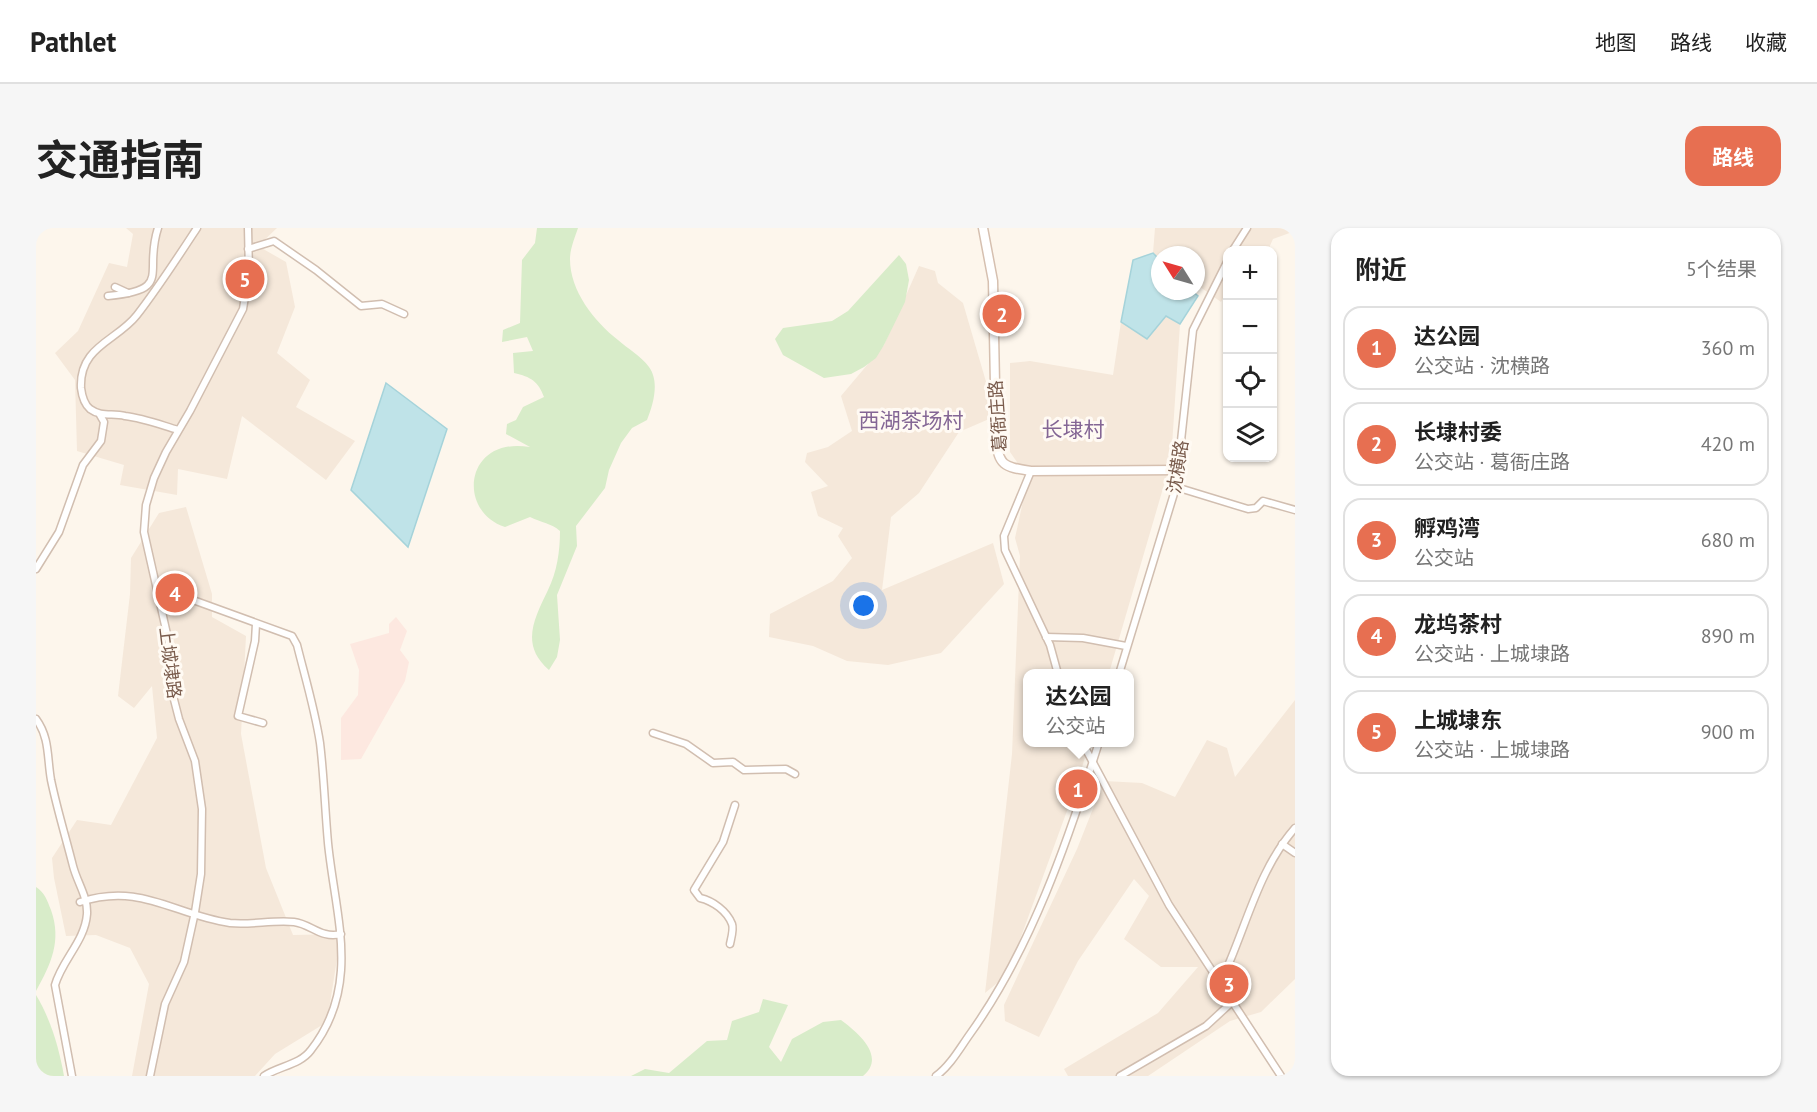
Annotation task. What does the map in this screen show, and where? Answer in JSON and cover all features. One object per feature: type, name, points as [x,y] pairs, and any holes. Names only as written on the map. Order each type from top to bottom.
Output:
[{"type":"street","points":[[108,296],[130,294],[143,290],[151,283],[158,228]]},
{"type":"street","points":[[36,569],[59,532],[83,465],[101,441],[104,422],[100,415],[88,407],[82,397],[83,370],[92,354],[105,339],[121,331],[134,320],[197,228]]},
{"type":"street","name":"上城埭路","points":[[150,1076],[165,1004],[184,962],[201,874],[200,779],[174,702],[169,643],[144,532],[146,505],[154,478],[243,309],[248,292],[249,228]]},
{"type":"street","name":"葛衙庄路","points":[[983,228],[993,281],[998,455],[1010,468],[1031,471],[1179,471]]},
{"type":"street","points":[[1236,246],[1247,228]]},
{"type":"street","points":[[248,249],[274,241],[316,270],[361,306],[382,304],[404,314]]},
{"type":"street","name":"沈横路","points":[[1120,669],[1126,646],[1146,593],[1176,487],[1193,330],[1223,268]]},
{"type":"street","points":[[115,287],[130,294]]},
{"type":"street","points":[[100,415],[124,415],[178,430]]},
{"type":"street","points":[[1031,471],[1010,520],[1005,536],[1005,550],[1046,637],[1056,669]]},
{"type":"street","points":[[1176,487],[1248,509],[1256,507],[1263,501],[1295,510]]},
{"type":"street","points":[[159,594],[193,600],[292,636],[297,645],[320,741],[330,864],[337,894],[341,934],[338,992],[319,1038],[303,1058],[264,1076]]},
{"type":"street","points":[[256,624],[255,640],[238,716],[263,723]]},
{"type":"street","points":[[1046,637],[1083,638],[1126,646]]},
{"type":"street","points":[[36,719],[47,738],[51,781],[87,915],[82,935],[59,971],[55,985],[72,1076]]},
{"type":"street","points":[[652,733],[686,744],[713,763],[732,762],[744,770],[786,769],[795,774]]},
{"type":"street","points":[[1085,747],[1169,905],[1281,1076]]},
{"type":"street","points":[[936,1076],[952,1059],[1002,986],[1078,812],[1098,747]]},
{"type":"street","points":[[730,944],[732,924],[727,916],[709,900],[700,898],[694,890],[723,842],[735,805]]},
{"type":"street","points":[[1218,977],[1227,968],[1259,886],[1282,844],[1295,828]]},
{"type":"street","points":[[1282,844],[1295,853]]},
{"type":"street","points":[[83,901],[110,894],[139,897],[248,926],[295,922],[318,932],[341,934]]},
{"type":"street","points":[[1120,1076],[1206,1026],[1232,1002]]},
{"type":"shaded area","points":[[126,228],[277,228],[258,246],[286,262],[295,307],[277,353],[310,380],[296,407],[355,441],[326,480],[242,416],[227,479],[178,469],[177,495],[120,485],[124,465],[77,451],[75,380],[55,353],[78,331],[109,263],[127,267],[133,234]]},
{"type":"shaded area","points":[[1155,228],[1295,228],[1295,231],[1273,239],[1270,246],[1223,246],[1223,298],[1221,302],[1205,290],[1205,246],[1154,246]]},
{"type":"shaded area","points":[[919,266],[935,271],[938,283],[963,303],[996,416],[959,432],[919,493],[891,517],[882,590],[993,543],[1004,584],[941,653],[888,665],[847,661],[813,646],[769,637],[770,614],[833,581],[852,558],[838,536],[843,528],[818,516],[811,492],[828,486],[805,462],[807,453],[828,447],[852,431],[841,396],[884,345]]},
{"type":"shaded area","points":[[1166,316],[1180,324],[1171,461],[1110,669],[1023,669],[1023,747],[1088,747],[1079,778],[1007,975],[985,993],[1012,754],[1020,556],[1015,538],[1028,478],[1010,452],[1010,363],[1030,361],[1113,375],[1121,322],[1147,339]]},
{"type":"shaded area","points":[[186,507],[212,594],[212,617],[246,636],[241,734],[266,868],[293,935],[341,934],[327,1022],[275,1054],[255,1076],[132,1076],[149,984],[130,948],[96,935],[66,936],[54,878],[52,858],[77,820],[111,825],[157,738],[152,686],[134,708],[118,696],[130,594],[131,558],[159,513]]},
{"type":"shaded area","points":[[396,617],[407,631],[400,650],[409,662],[405,681],[361,759],[341,760],[341,718],[358,695],[359,670],[350,644],[389,633],[389,624]]},
{"type":"shaded area","points":[[1295,700],[1295,979],[1261,1012],[1230,1021],[1148,1076],[1068,1076],[1064,1069],[1158,1013],[1198,967],[1161,967],[1124,939],[1149,896],[1134,879],[1078,961],[1039,1037],[1005,1021],[1004,1005],[1077,849],[1104,781],[1142,783],[1175,797],[1207,740],[1227,748],[1235,777]]},
{"type":"green space","points":[[537,228],[578,228],[570,259],[571,271],[579,294],[600,324],[646,363],[652,373],[655,386],[647,420],[632,428],[621,443],[609,470],[605,488],[576,526],[577,546],[557,595],[560,640],[557,657],[549,670],[540,661],[535,651],[532,632],[538,611],[556,569],[560,531],[530,517],[505,527],[489,519],[479,506],[474,492],[475,477],[481,463],[492,453],[508,447],[530,447],[506,434],[507,424],[516,420],[523,407],[544,397],[533,380],[514,373],[513,353],[533,351],[527,337],[502,342],[503,330],[520,323],[522,260],[535,243]]},
{"type":"green space","points":[[899,255],[906,264],[909,280],[905,302],[876,358],[851,374],[824,378],[783,355],[775,339],[783,328],[832,321],[848,311]]},
{"type":"green space","points":[[36,887],[44,894],[51,910],[55,942],[50,962],[36,991]]},
{"type":"green space","points":[[36,995],[54,1034],[64,1076],[36,1076]]},
{"type":"green space","points":[[763,999],[788,1005],[769,1047],[781,1062],[792,1039],[823,1022],[841,1020],[867,1045],[872,1060],[870,1068],[863,1076],[631,1076],[645,1069],[669,1073],[707,1041],[727,1040],[732,1021],[759,1012]]},
{"type":"water","points":[[1151,254],[1151,300],[1195,300],[1180,324],[1166,316],[1147,339],[1121,322],[1133,260]]},
{"type":"water","points":[[386,383],[447,429],[408,547],[351,490]]},
{"type":"place","name":"上城埭东","points":[[245,279]]},
{"type":"place","name":"长埭村委","points":[[1002,314]]},
{"type":"place","name":"龙坞茶村","points":[[175,593]]},
{"type":"place","name":"达公园","points":[[1078,789]]},
{"type":"place","name":"孵鸡湾","points":[[1229,984]]},
{"type":"district","name":"西湖茶场村","points":[[911,421]]},
{"type":"district","name":"长埭村","points":[[1073,430]]}]
